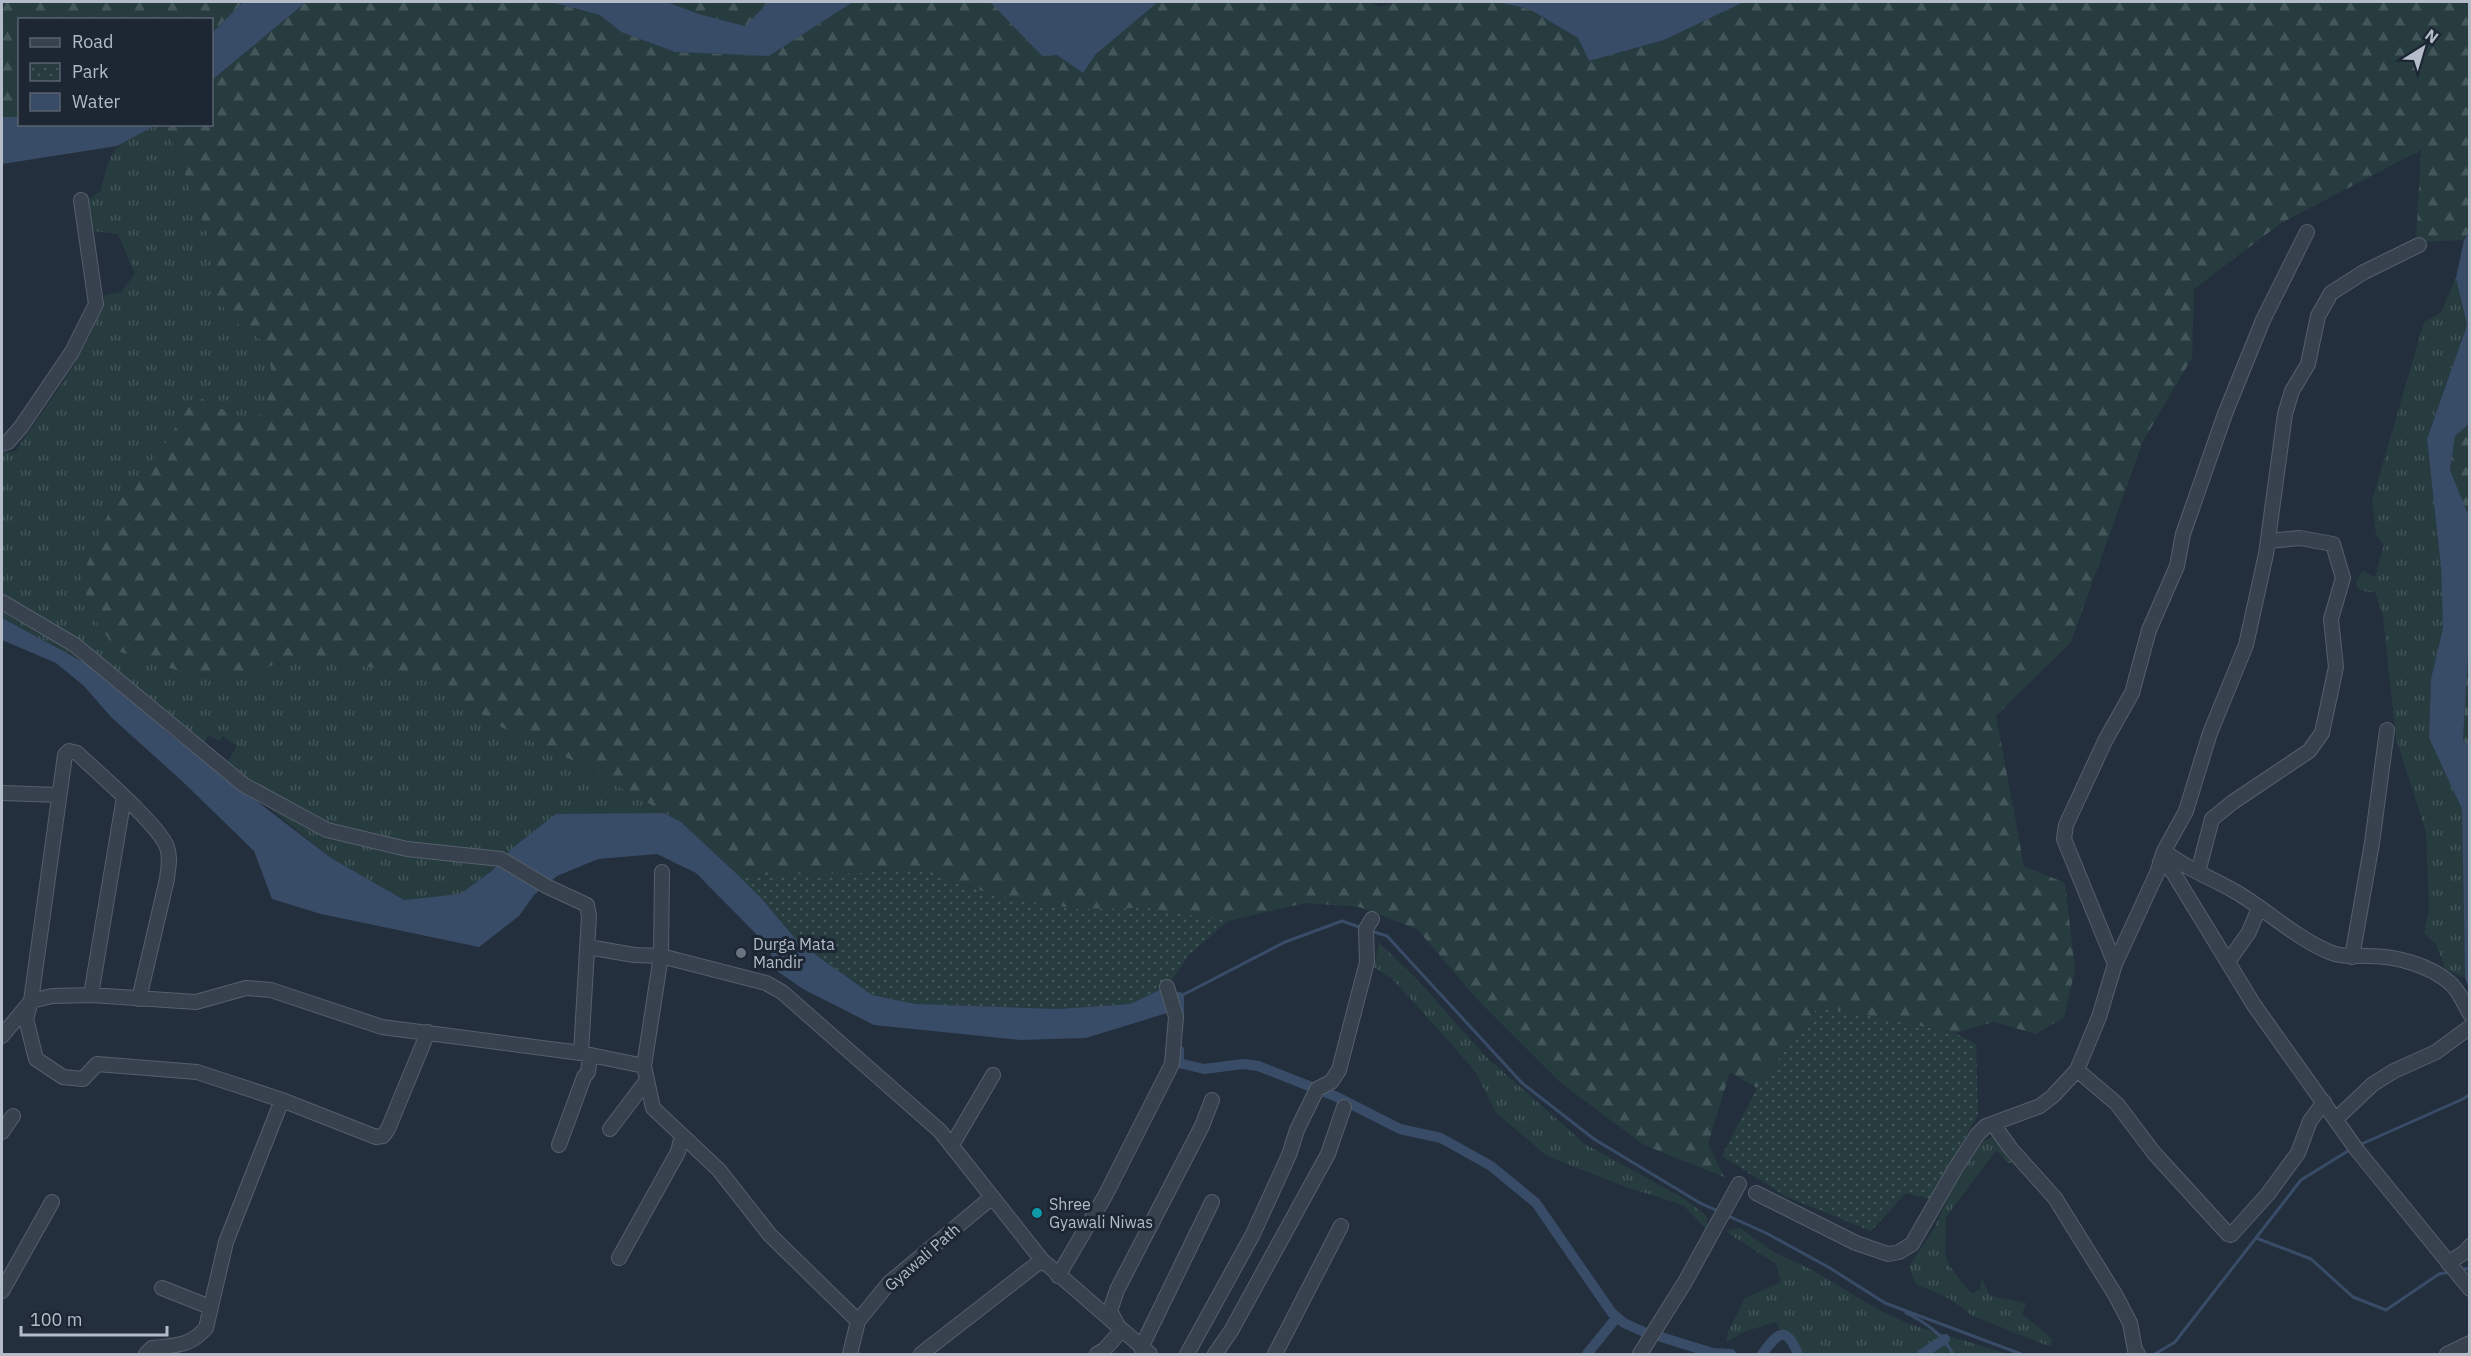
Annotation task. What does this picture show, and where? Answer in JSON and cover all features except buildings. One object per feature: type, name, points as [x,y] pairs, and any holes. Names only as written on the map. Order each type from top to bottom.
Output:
[{"type":"street","points":[[2,444],[8,442],[21,427],[72,352],[96,304],[81,200]]},
{"type":"street","points":[[2115,964],[2064,839],[2066,825],[2105,741],[2132,693],[2149,630],[2177,566],[2182,534],[2225,414],[2263,320],[2307,232]]},
{"type":"street","points":[[1756,1193],[1856,1243],[1888,1254],[1899,1252],[1912,1244],[1977,1135],[1986,1126],[2040,1106],[2053,1096],[2076,1070],[2099,1017],[2115,964],[2162,857],[2186,811],[2210,733],[2246,645],[2268,541],[2285,414],[2292,391],[2308,364],[2323,303],[2331,293],[2364,272],[2419,244]]},
{"type":"street","points":[[2198,873],[2212,819],[2308,751],[2322,732],[2330,699],[2336,667],[2331,619],[2343,578],[2332,544],[2300,538],[2268,541]]},
{"type":"street","points":[[2,602],[75,645],[244,785],[327,830],[407,849],[501,859],[546,886],[587,905],[589,916],[586,1054],[588,1072],[584,1077],[559,1146]]},
{"type":"street","points":[[2352,957],[2372,843],[2387,730]]},
{"type":"street","points":[[139,999],[170,860],[166,845],[124,797],[77,753],[69,751],[65,755],[31,1001],[26,1019],[36,1059],[63,1077],[83,1079],[96,1064],[197,1072],[282,1100],[376,1137],[383,1136],[388,1129],[428,1032]]},
{"type":"street","points":[[2,793],[59,795]]},
{"type":"street","points":[[91,995],[124,797]]},
{"type":"street","points":[[2162,857],[2235,892],[2283,925],[2332,953],[2352,957],[2367,955],[2389,958],[2433,971],[2451,984],[2469,1014]]},
{"type":"street","points":[[2162,857],[2254,1005],[2357,1150],[2469,1289]]},
{"type":"street","points":[[2178,863],[2178,880]]},
{"type":"street","points":[[662,872],[661,956],[646,1073],[653,1108],[719,1170],[770,1235],[858,1321]]},
{"type":"street","points":[[2228,962],[2249,932],[2259,908]]},
{"type":"street","points":[[1187,1354],[1253,1234],[1317,1089],[1330,1082],[1339,1070],[1366,962],[1366,929],[1372,919]]},
{"type":"street","points":[[588,946],[634,955],[661,956],[766,983],[782,992],[940,1131],[1042,1260],[1146,1351],[1212,1203]]},
{"type":"street","points":[[1058,1276],[1105,1196],[1172,1064],[1176,1017],[1167,987]]},
{"type":"street","points":[[2,1036],[31,1001],[52,996],[91,995],[196,1002],[246,988],[271,990],[382,1027],[586,1054],[646,1073]]},
{"type":"street","points":[[2336,1119],[2373,1084],[2394,1071],[2436,1052],[2469,1027]]},
{"type":"street","points":[[2076,1070],[2117,1104],[2154,1153],[2231,1235],[2268,1194],[2298,1153],[2310,1122],[2324,1102]]},
{"type":"street","points":[[610,1130],[646,1073]]},
{"type":"street","points":[[952,1145],[993,1075]]},
{"type":"street","points":[[147,1354],[152,1348],[186,1344],[197,1338],[206,1328],[226,1242],[282,1100]]},
{"type":"street","points":[[1121,1331],[1110,1311],[1117,1290],[1202,1126],[1212,1100]]},
{"type":"street","points":[[1215,1354],[1231,1331],[1328,1154],[1344,1107]]},
{"type":"street","points":[[2,1132],[13,1116]]},
{"type":"street","points":[[1993,1124],[2055,1198],[2116,1296],[2130,1323],[2135,1350],[2138,1354]]},
{"type":"street","points":[[619,1258],[678,1152],[682,1135]]},
{"type":"street","points":[[1640,1354],[1716,1228],[1739,1184]]},
{"type":"street","name":"Gyawali Path","points":[[850,1354],[858,1321],[889,1283],[991,1198]]},
{"type":"street","points":[[2,1292],[52,1202]]},
{"type":"street","points":[[1275,1354],[1341,1226]]},
{"type":"street","points":[[2452,1268],[2469,1246]]},
{"type":"street","points":[[921,1354],[1042,1260]]},
{"type":"street","points":[[162,1288],[210,1307]]},
{"type":"street","points":[[1097,1354],[1104,1350],[1121,1331]]},
{"type":"street","points":[[2447,1354],[2469,1342]]},
{"type":"green space","points":[[2,2],[243,2],[213,32],[213,18],[18,18],[18,117],[2,117]]},
{"type":"green space","points":[[306,2],[551,2],[600,15],[621,32],[675,52],[769,56],[853,2],[990,2],[1083,73],[1095,55],[1158,2],[1372,2],[1379,7],[1399,2],[1497,2],[1529,9],[1578,38],[1589,61],[1664,40],[1744,2],[2469,2],[2469,233],[2464,240],[2416,242],[2421,150],[2281,223],[2194,289],[2192,358],[2143,441],[2071,642],[1996,716],[2024,866],[2065,883],[2075,970],[2064,1017],[2036,1034],[1994,1022],[1955,1033],[1819,1006],[1757,1088],[1730,1072],[1708,1144],[1724,1177],[1644,1145],[1561,1083],[1477,999],[1417,929],[1359,907],[1305,903],[1228,921],[1147,908],[1077,909],[1001,897],[909,868],[861,873],[739,876],[681,822],[576,762],[499,726],[427,678],[337,661],[274,664],[244,680],[189,674],[117,651],[94,618],[81,578],[110,510],[163,448],[195,395],[245,421],[259,415],[273,386],[268,345],[230,318],[209,282],[215,254],[166,126],[213,126],[213,79]]},
{"type":"green space","points":[[667,2],[769,2],[746,26],[699,14]]},
{"type":"green space","points":[[154,126],[166,126],[215,254],[209,282],[230,318],[268,345],[273,386],[259,415],[245,421],[195,395],[163,448],[110,510],[189,674],[244,680],[274,664],[337,661],[427,678],[499,726],[576,762],[681,822],[664,813],[628,815],[501,859],[492,871],[460,895],[404,900],[331,858],[271,809],[237,785],[228,761],[237,746],[223,736],[219,741],[209,735],[202,744],[168,733],[163,721],[111,665],[74,635],[2,595],[2,453],[16,451],[67,376],[89,337],[105,295],[121,292],[135,274],[118,234],[93,231],[85,202],[101,191],[112,155],[117,148]]},
{"type":"green space","points":[[2456,278],[2467,325],[2427,439],[2441,567],[2443,628],[2431,679],[2429,738],[2462,809],[2465,978],[2445,969],[2436,944],[2424,933],[2429,910],[2426,832],[2396,738],[2383,617],[2375,592],[2357,588],[2356,582],[2363,571],[2375,577],[2384,545],[2376,534],[2372,501],[2424,322],[2441,312]]},
{"type":"green space","points":[[2469,424],[2469,519],[2450,470],[2455,436]]},
{"type":"green space","points":[[2,606],[47,632],[107,675],[2,618]]},
{"type":"green space","points":[[2469,624],[2469,749],[2463,739]]},
{"type":"green space","points":[[909,868],[1001,897],[1077,909],[1147,908],[1228,921],[1189,955],[1167,987],[1130,1004],[1058,1009],[916,1004],[872,995],[798,942],[763,900],[739,876],[861,873]]},
{"type":"green space","points":[[1379,943],[1416,978],[1485,1056],[1585,1144],[1683,1198],[1707,1216],[1707,1230],[1683,1205],[1626,1187],[1547,1156],[1496,1113],[1476,1073],[1392,979],[1374,967]]},
{"type":"green space","points":[[1819,1006],[1955,1033],[1976,1044],[1978,1115],[1930,1199],[1906,1193],[1871,1231],[1787,1197],[1722,1156],[1757,1088]]},
{"type":"green space","points":[[1995,1136],[2019,1162],[2008,1163],[1997,1151],[1994,1153],[1946,1217],[1945,1254],[1949,1265],[1967,1289],[1973,1293],[1980,1289],[1982,1279],[1990,1296],[2026,1303],[2022,1314],[2052,1339],[2051,1347],[1973,1316],[1950,1299],[1916,1284],[1909,1267],[1935,1227],[1953,1186],[1983,1141]]},
{"type":"green space","points":[[1740,1228],[1774,1252],[1810,1269],[1879,1310],[1909,1324],[2008,1354],[1793,1354],[1776,1322],[1746,1331],[1726,1342],[1728,1332],[1745,1298],[1781,1282],[1776,1264],[1725,1231]]},
{"type":"water","points":[[243,2],[306,2],[213,79],[213,32]]},
{"type":"water","points":[[551,2],[667,2],[699,14],[745,26],[769,2],[853,2],[769,56],[675,52],[621,32],[600,15]]},
{"type":"water","points":[[990,2],[1158,2],[1095,55],[1083,73],[1057,55],[1042,56]]},
{"type":"water","points":[[1497,2],[1744,2],[1664,40],[1589,61],[1578,38],[1529,9]]},
{"type":"water","points":[[2,117],[18,117],[18,126],[154,126],[117,146],[2,164]]},
{"type":"water","points":[[2469,233],[2469,424],[2455,436],[2450,470],[2470,519],[2469,639],[2463,739],[2470,749],[2469,988],[2465,978],[2462,809],[2429,738],[2431,679],[2443,628],[2441,567],[2427,439],[2467,325],[2456,278],[2464,240]]},
{"type":"water","points":[[2,618],[107,675],[168,733],[331,858],[404,900],[460,894],[492,871],[511,849],[556,814],[664,813],[681,822],[739,876],[763,900],[798,942],[872,995],[916,1004],[1058,1009],[1130,1004],[1164,988],[1167,1013],[1086,1038],[1020,1040],[874,1025],[803,989],[777,971],[768,946],[696,873],[657,854],[598,859],[557,876],[534,895],[519,916],[479,947],[321,914],[272,899],[254,851],[182,781],[111,717],[84,686],[56,663],[2,640]]},
{"type":"waterway","points":[[1175,999],[1285,942],[1342,921],[1362,928]]},
{"type":"waterway","points":[[1371,931],[1387,936],[1522,1083],[1594,1139],[1700,1203],[1720,1212]]},
{"type":"waterway","points":[[1179,997],[1179,1017]]},
{"type":"waterway","points":[[1179,1050],[1179,1063],[1204,1069],[1243,1064],[1258,1066],[1337,1097],[1400,1129],[1441,1138],[1491,1166],[1536,1203],[1612,1313],[1624,1323],[1644,1332]]},
{"type":"waterway","points":[[2357,1146],[2470,1094]]},
{"type":"waterway","points":[[2155,1354],[2175,1342],[2301,1180],[2351,1149]]},
{"type":"waterway","points":[[1726,1215],[1766,1233],[1830,1268],[1885,1303],[2021,1354]]},
{"type":"waterway","points":[[2256,1238],[2311,1259],[2353,1297],[2386,1310],[2439,1274],[2450,1272]]},
{"type":"waterway","points":[[2460,1270],[2470,1268]]},
{"type":"waterway","points":[[1906,1313],[1933,1330],[1953,1354]]},
{"type":"waterway","points":[[1587,1354],[1617,1317]]},
{"type":"waterway","points":[[1762,1354],[1781,1335],[1789,1338],[1798,1354]]},
{"type":"waterway","points":[[1661,1337],[1713,1353],[1731,1354]]},
{"type":"waterway","points":[[1922,1354],[1945,1339]]},
{"type":"place","name":"Durga Mata Mandir","points":[[741,953]]},
{"type":"place","name":"Shree Gyawali Niwas","points":[[1037,1213]]}]
